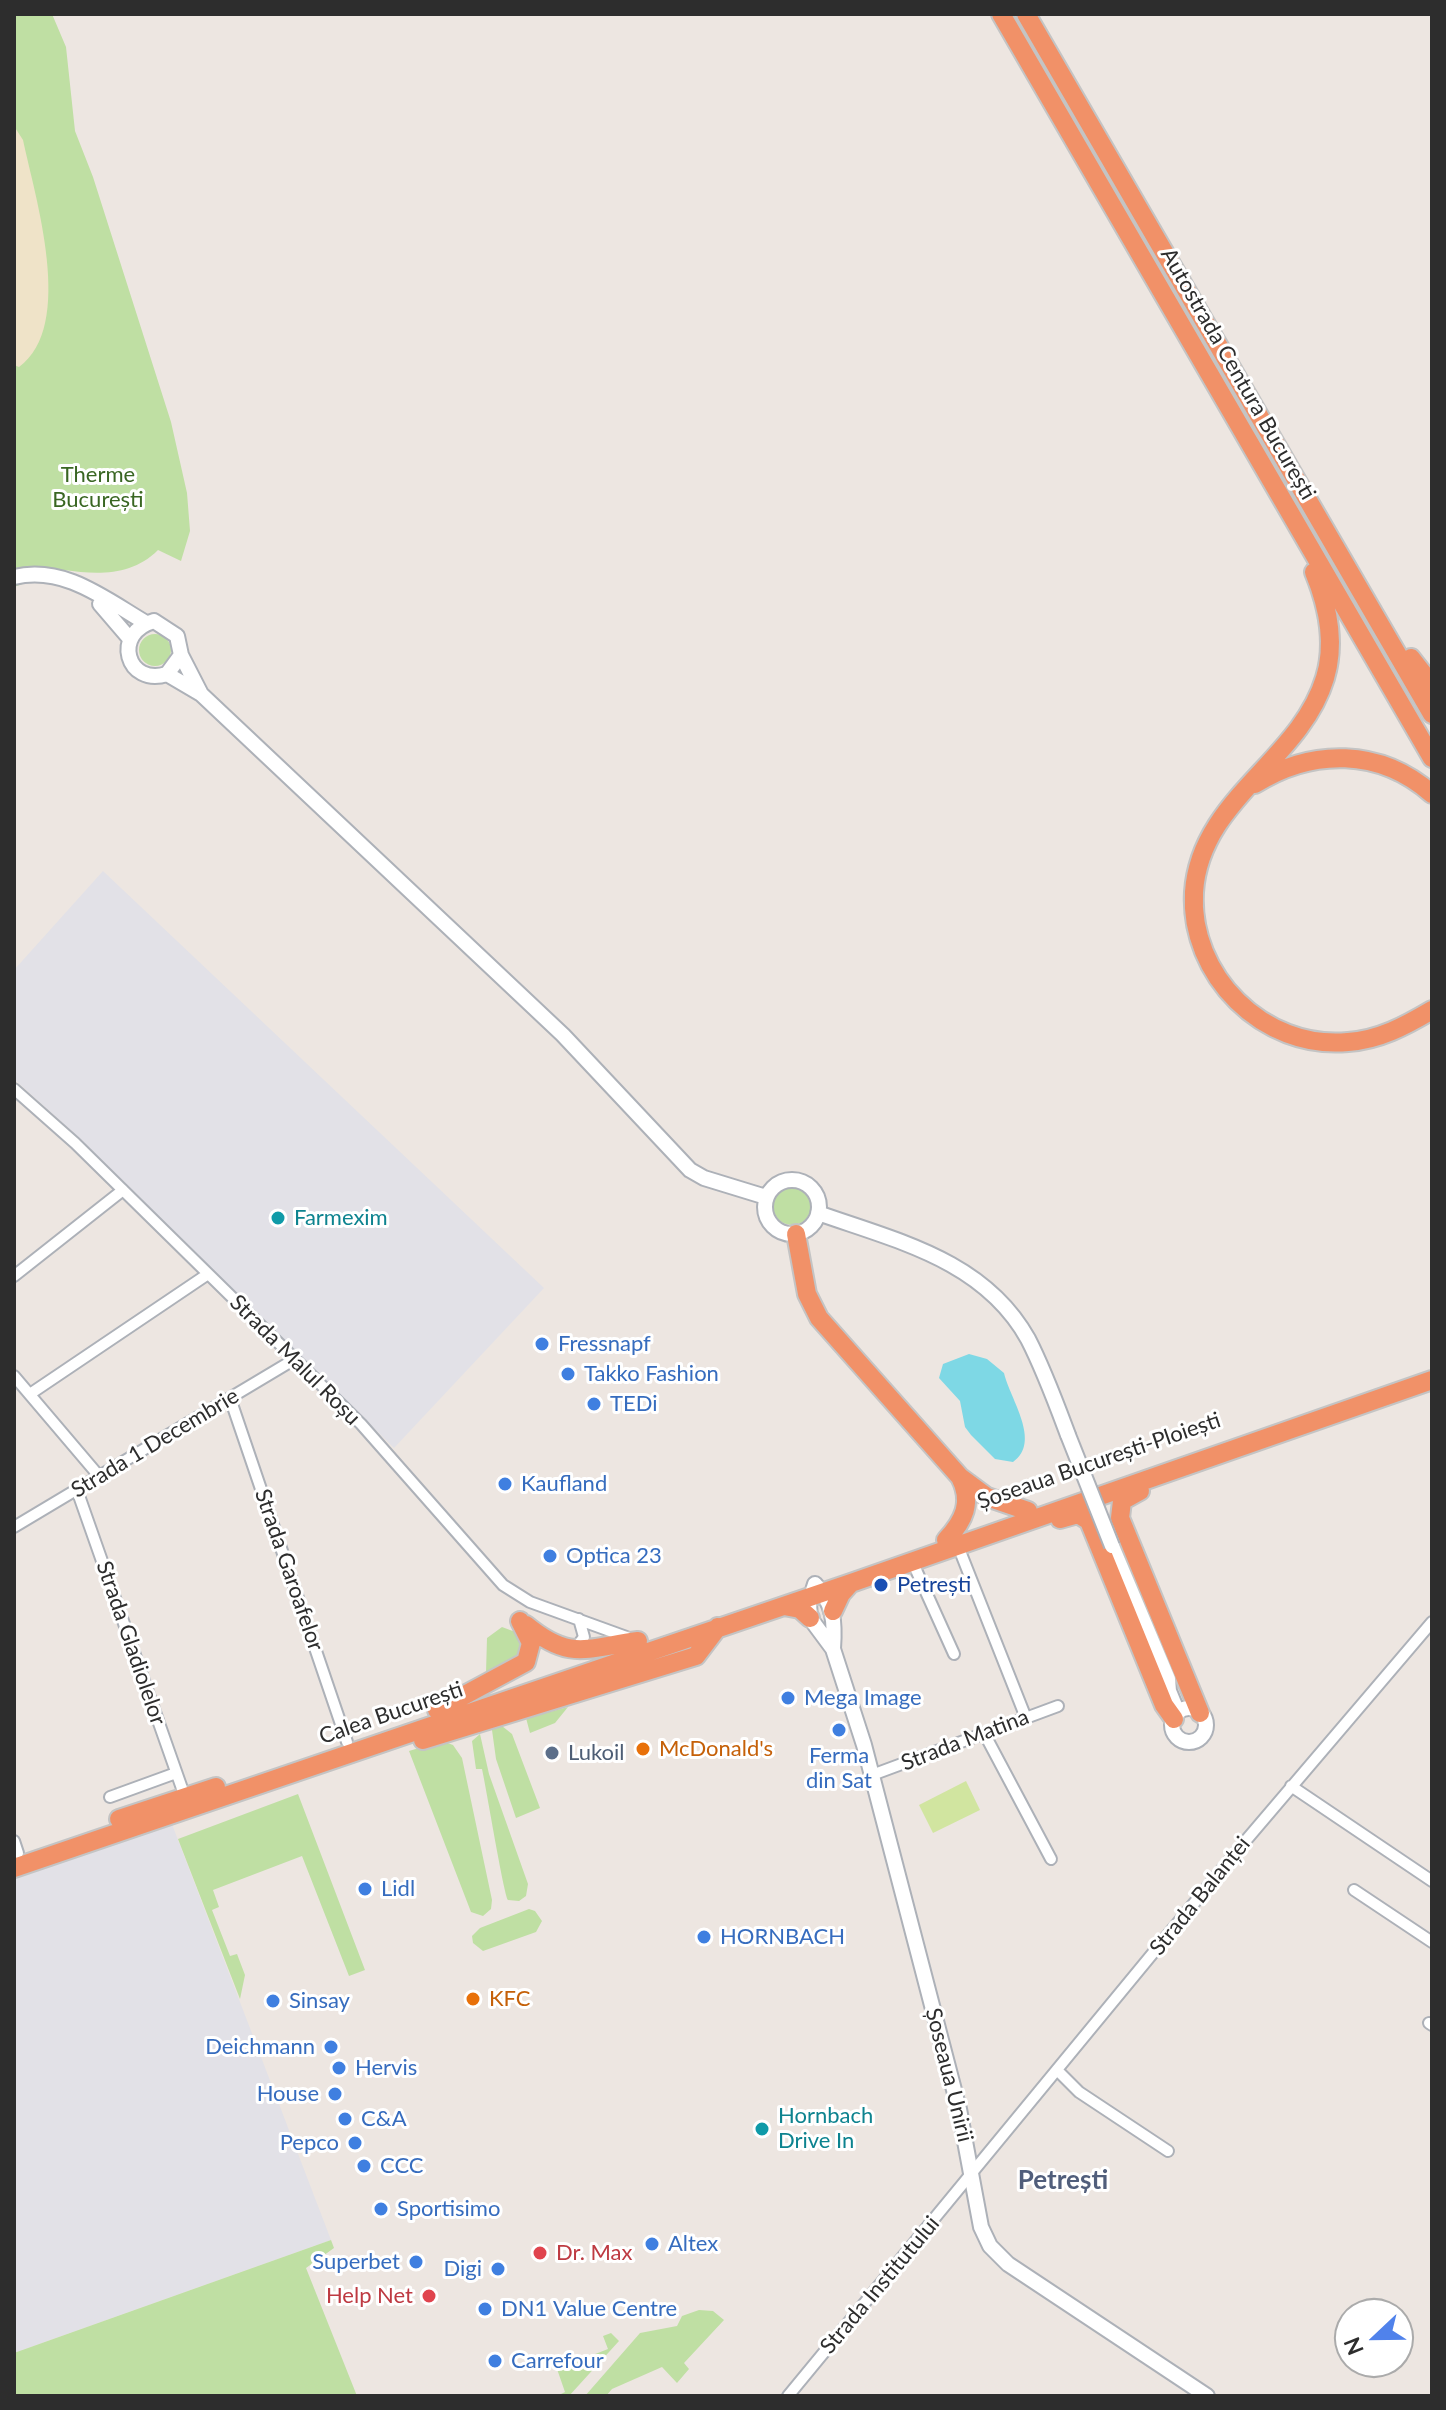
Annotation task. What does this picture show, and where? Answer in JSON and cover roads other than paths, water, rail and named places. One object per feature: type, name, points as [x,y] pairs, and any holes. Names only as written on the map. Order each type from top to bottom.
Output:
[{"type":"highway","name":"Autostrada Centura București","points":[[1001,14],[1432,758]]},
{"type":"highway","name":"Autostrada Centura București","points":[[1026,14],[1432,714]]},
{"type":"highway","points":[[1261,418],[1295,463],[1412,659],[1432,685]]},
{"type":"highway","points":[[1243,430],[1263,479],[1324,596],[1330,644],[1326,675],[1313,708],[1209,836],[1194,892],[1198,933],[1205,955],[1227,991],[1251,1014],[1279,1031],[1329,1043],[1384,1035],[1432,1010]]},
{"type":"highway","points":[[1242,792],[1287,767],[1309,760],[1345,757],[1394,769],[1432,794]]},
{"type":"highway","points":[[796,1234],[813,1310],[960,1477],[987,1497],[1028,1511]]},
{"type":"highway","name":"Șoseaua București-Ploiești","points":[[782,1600],[851,1583],[912,1561],[1028,1511],[1432,1370]]},
{"type":"highway","name":"Șoseaua București-Ploiești","points":[[816,1591],[952,1543],[984,1536],[1432,1380]]},
{"type":"highway","points":[[1186,1713],[1120,1518],[1119,1506],[1133,1493],[1214,1467],[1236,1449]]},
{"type":"highway","points":[[952,1543],[967,1507],[960,1477]]},
{"type":"highway","points":[[984,1536],[1006,1538],[1072,1515],[1084,1516],[1093,1530],[1164,1705],[1186,1713]]},
{"type":"highway","points":[[833,1611],[841,1594],[851,1583]]},
{"type":"highway","points":[[186,1803],[217,1806],[696,1656],[718,1627],[782,1600],[810,1618]]},
{"type":"highway","name":"Calea București","points":[[15,1854],[186,1803],[347,1742],[638,1641],[782,1600]]},
{"type":"highway","points":[[437,1710],[526,1662],[531,1643],[520,1621],[550,1644],[574,1649],[638,1641]]},
{"type":"street","points":[[14,577],[36,574],[72,580],[146,623]]},
{"type":"street","points":[[72,580],[106,609],[130,639]]},
{"type":"street","points":[[201,694],[181,655],[181,644],[171,629],[157,621],[146,623],[130,639],[128,651],[136,668],[150,677],[167,674],[201,694],[563,1035],[687,1167],[704,1178],[766,1197]]},
{"type":"street","points":[[167,674],[181,655]]},
{"type":"street","name":"Strada Malul Roșu","points":[[14,1089],[123,1190],[361,1424],[503,1585],[530,1602],[638,1641]]},
{"type":"street","points":[[800,1180],[813,1189],[818,1213],[810,1227],[796,1234],[783,1232],[772,1225],[765,1212],[766,1197],[779,1182],[800,1180]]},
{"type":"street","points":[[14,1276],[123,1190]]},
{"type":"street","points":[[818,1213],[937,1256],[978,1281],[1026,1337],[1168,1679],[1169,1691],[1186,1713]]},
{"type":"street","points":[[30,1394],[208,1274]]},
{"type":"street","name":"Strada 1 Decembrie","points":[[14,1527],[295,1359]]},
{"type":"street","points":[[14,1376],[99,1476]]},
{"type":"street","name":"Strada Garoafelor","points":[[230,1398],[347,1742]]},
{"type":"street","name":"Strada Gladiolelor","points":[[77,1490],[186,1803]]},
{"type":"street","points":[[952,1543],[1026,1718]]},
{"type":"street","points":[[912,1561],[954,1654]]},
{"type":"street","points":[[816,1591],[833,1611]]},
{"type":"street","points":[[810,1618],[816,1591]]},
{"type":"street","name":"Șoseaua Unirii","points":[[833,1611],[833,1649],[872,1775],[951,2078],[981,2227],[996,2254],[1207,2396]]},
{"type":"street","name":"Șoseaua Unirii","points":[[810,1618],[833,1649]]},
{"type":"street","points":[[574,1649],[584,1637],[579,1619]]},
{"type":"street","name":"Strada Balanței","points":[[972,2175],[1291,1786],[1432,1622]]},
{"type":"street","name":"Strada Matina","points":[[872,1775],[1058,1706]]},
{"type":"street","points":[[984,1733],[1051,1859]]},
{"type":"street","points":[[110,1797],[176,1773]]},
{"type":"street","points":[[1291,1786],[1432,1881]]},
{"type":"street","points":[[1354,1890],[1432,1942]]},
{"type":"street","points":[[1057,2070],[1079,2092],[1168,2151]]},
{"type":"street","name":"Strada Institutului","points":[[788,2396],[972,2175]]},
{"type":"water","points":[[969,1354],[987,1359],[1004,1373],[1024,1432],[1025,1443],[1021,1454],[1013,1462],[995,1459],[971,1435],[965,1427],[960,1401],[939,1378],[943,1364]]},
{"type":"place","name":"Farmexim","points":[[278,1218]]},
{"type":"place","name":"Fressnapf","points":[[542,1344]]},
{"type":"place","name":"Takko Fashion","points":[[568,1374]]},
{"type":"place","name":"TEDi","points":[[594,1404]]},
{"type":"place","name":"Kaufland","points":[[505,1484]]},
{"type":"place","name":"Optica 23","points":[[550,1556]]},
{"type":"place","name":"Petrești","points":[[881,1585]]},
{"type":"place","name":"Mega Image","points":[[788,1698]]},
{"type":"place","name":"Ferma din Sat","points":[[839,1730]]},
{"type":"place","name":"McDonald's","points":[[643,1749]]},
{"type":"place","name":"Lukoil","points":[[552,1753]]},
{"type":"place","name":"Lidl","points":[[365,1889]]},
{"type":"place","name":"HORNBACH","points":[[704,1937]]},
{"type":"place","name":"KFC","points":[[473,1999]]},
{"type":"place","name":"Sinsay","points":[[273,2001]]},
{"type":"place","name":"Deichmann","points":[[331,2047]]},
{"type":"place","name":"Hervis","points":[[339,2068]]},
{"type":"place","name":"House","points":[[335,2094]]},
{"type":"place","name":"C&A","points":[[345,2119]]},
{"type":"place","name":"Hornbach Drive In","points":[[762,2129]]},
{"type":"place","name":"Pepco","points":[[355,2143]]},
{"type":"place","name":"CCC","points":[[364,2166]]},
{"type":"place","name":"Sportisimo","points":[[381,2209]]},
{"type":"place","name":"Altex","points":[[652,2244]]},
{"type":"place","name":"Dr. Max","points":[[540,2253]]},
{"type":"place","name":"Superbet","points":[[416,2262]]},
{"type":"place","name":"Digi","points":[[498,2269]]},
{"type":"place","name":"Help Net","points":[[429,2296]]},
{"type":"place","name":"DN1 Value Centre","points":[[485,2309]]},
{"type":"place","name":"Carrefour","points":[[495,2361]]},
{"type":"district","name":"Petrești","points":[[1063,2181]]},
{"type":"park label","name":"Therme București","points":[[98,488]]}]
